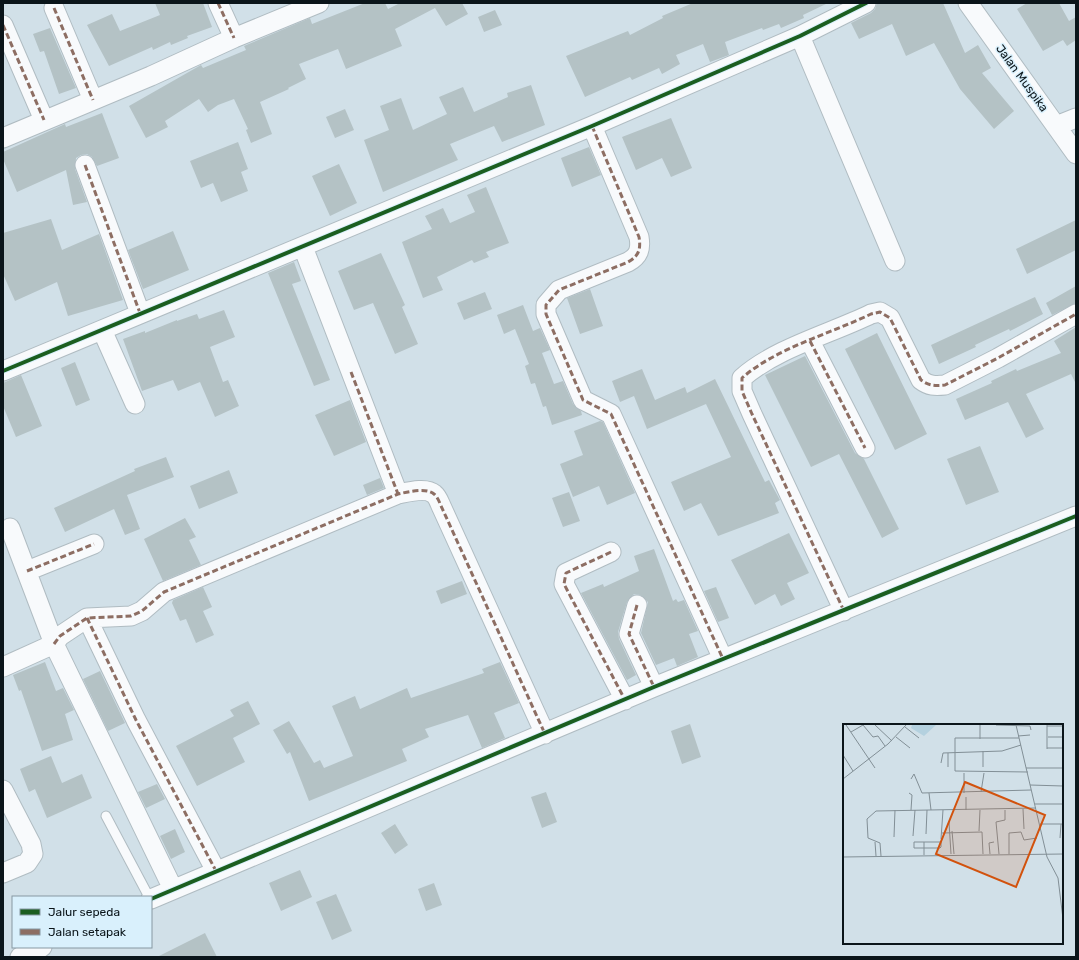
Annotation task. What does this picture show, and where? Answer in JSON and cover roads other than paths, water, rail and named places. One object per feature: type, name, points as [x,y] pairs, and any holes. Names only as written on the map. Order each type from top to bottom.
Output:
[{"type":"street","points":[[218,3],[234,38]]},
{"type":"street","points":[[3,138],[234,38],[319,3]]},
{"type":"street","points":[[3,371],[592,126],[800,36],[866,3]]},
{"type":"street","name":"Jalan Muspika","points":[[968,3],[1076,154]]},
{"type":"street","points":[[54,8],[93,100]]},
{"type":"street","points":[[3,25],[44,120]]},
{"type":"street","points":[[800,36],[895,261]]},
{"type":"street","points":[[1056,126],[1076,118]]},
{"type":"street","points":[[592,126],[639,237],[640,250],[634,259],[628,262],[559,290],[549,299],[545,310],[582,400],[609,413],[723,659]]},
{"type":"street","points":[[85,164],[140,313]]},
{"type":"street","points":[[303,247],[398,494]]},
{"type":"street","points":[[844,611],[742,391],[741,380],[749,372],[780,355],[876,312],[884,314],[890,318],[921,380],[925,383],[937,386],[945,385],[998,358],[1076,314]]},
{"type":"street","points":[[102,330],[135,404]]},
{"type":"street","points":[[810,341],[865,448]]},
{"type":"street","points":[[3,667],[54,644],[60,636],[87,618],[131,616],[142,611],[164,592],[398,494],[410,491],[428,491],[434,493],[437,497],[545,734]]},
{"type":"street","points":[[152,899],[654,687],[1076,516]]},
{"type":"street","points":[[10,528],[54,644],[173,889]]},
{"type":"street","points":[[27,571],[94,544]]},
{"type":"street","points":[[611,552],[566,573],[564,584],[625,700]]},
{"type":"street","points":[[637,605],[629,634],[654,687]]},
{"type":"street","points":[[87,618],[136,720],[216,871]]},
{"type":"street","points":[[3,790],[31,844],[33,854],[27,863],[3,873]]},
{"type":"street","points":[[20,957],[40,948]]},
{"type":"lane","points":[[106,816],[148,896]]}]
